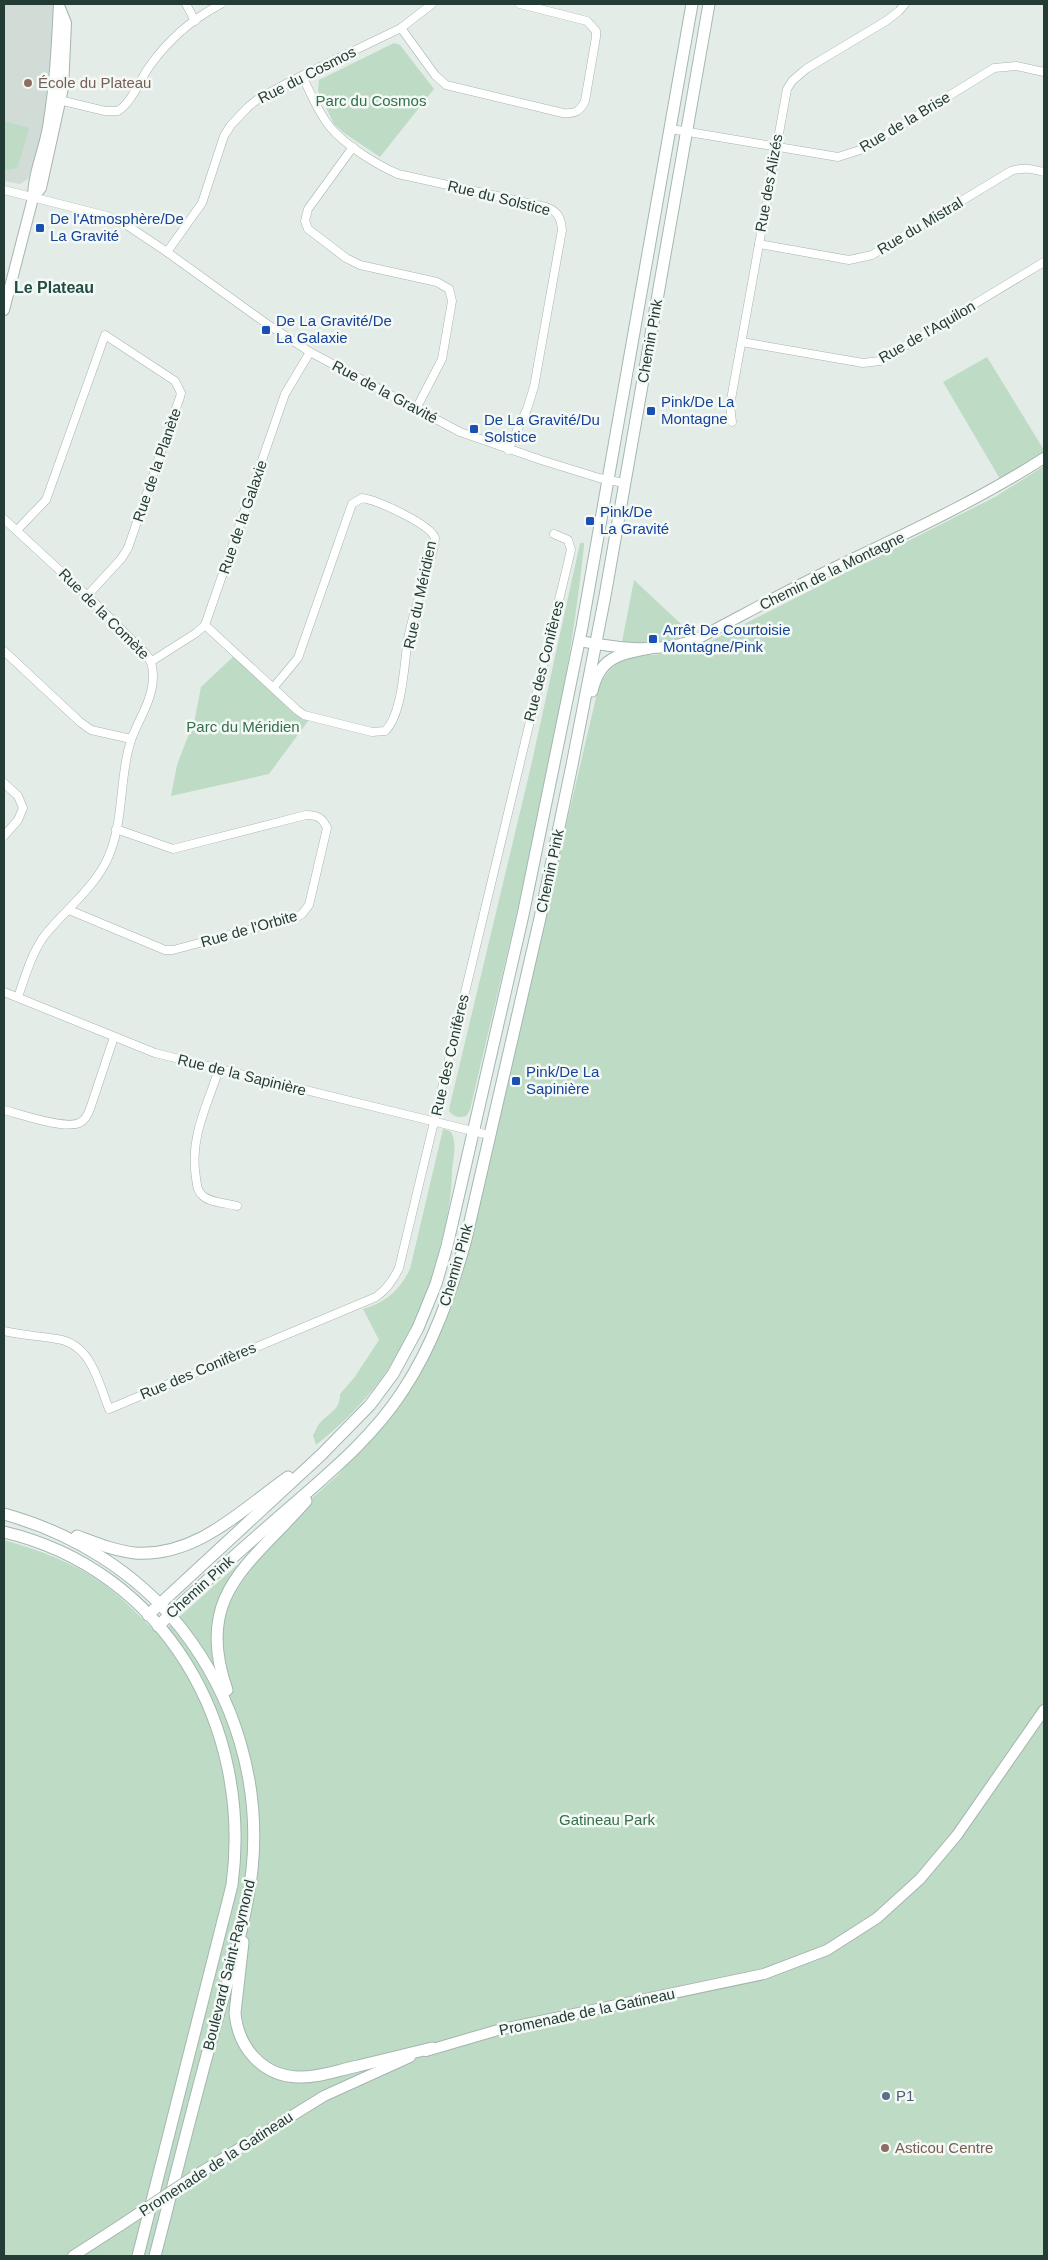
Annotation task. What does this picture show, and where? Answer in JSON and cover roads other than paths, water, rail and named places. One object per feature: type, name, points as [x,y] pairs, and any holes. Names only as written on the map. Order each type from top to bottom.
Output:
[{"type":"main road","name":"Chemin Pink","points":[[148,1615],[321,1456],[370,1405],[393,1374],[418,1328],[441,1268],[532,872],[579,641],[692,4]]},
{"type":"main road","name":"Chemin Pink","points":[[158,1626],[339,1464],[401,1394],[433,1336],[456,1273],[559,832],[596,644],[709,4]]},
{"type":"main road","points":[[559,832],[594,685],[600,670],[604,664],[618,656],[650,648]]},
{"type":"main road","points":[[20,1518],[122,1551],[149,1553],[169,1551],[202,1539],[321,1456]]},
{"type":"main road","points":[[237,1728],[217,1658],[218,1625],[223,1604],[231,1586],[243,1568],[301,1508],[339,1464]]},
{"type":"main road","name":"Boulevard Saint-Raymond","points":[[4,1514],[20,1518],[67,1538],[107,1560],[131,1577],[170,1615],[195,1646],[213,1674],[237,1728],[249,1776],[253,1842],[251,1872],[244,1915],[156,2256]]},
{"type":"main road","name":"Boulevard Saint-Raymond","points":[[4,1532],[44,1545],[72,1557],[116,1586],[158,1626],[177,1650],[204,1693],[221,1738],[232,1790],[236,1849],[227,1910],[138,2256]]},
{"type":"main road","points":[[251,1872],[235,2013],[242,2043],[254,2058],[270,2070],[298,2077],[313,2076],[432,2048]]},
{"type":"street","points":[[4,310],[33,198],[42,188],[66,56],[66,23],[59,4]]},
{"type":"street","points":[[186,4],[195,21]]},
{"type":"street","points":[[57,100],[105,111],[118,111],[128,102],[150,66],[170,42],[195,21],[221,4]]},
{"type":"street","name":"Rue du Cosmos","points":[[167,252],[202,203],[219,148],[231,125],[258,99],[401,28],[432,4]]},
{"type":"street","points":[[401,28],[435,76],[446,85],[563,113],[576,113],[582,108],[585,101],[596,31],[587,21],[520,4]]},
{"type":"street","name":"Rue des Alizés","points":[[732,422],[730,405],[784,99],[792,81],[806,69],[893,17],[905,4]]},
{"type":"street","name":"Rue de la Brise","points":[[671,129],[838,157],[846,156],[863,149],[994,68],[1016,66],[1044,72]]},
{"type":"street","name":"Rue du Solstice","points":[[302,76],[330,126],[353,146],[385,168],[398,174],[546,207],[558,214],[562,221],[534,387],[527,409],[508,450]]},
{"type":"street","points":[[353,146],[308,209],[305,215],[306,225],[311,234],[353,262],[437,282],[449,288],[452,301],[442,359],[416,409]]},
{"type":"street","name":"Rue du Mistral","points":[[759,244],[849,260],[861,259],[872,255],[1011,171],[1020,168],[1044,172]]},
{"type":"street","name":"Rue de la Gravité","points":[[4,190],[107,216],[141,233],[267,324],[310,352],[460,432],[508,450],[624,483]]},
{"type":"street","name":"Rue de l'Aquilon","points":[[742,342],[863,363],[880,362],[1044,262]]},
{"type":"street","name":"Rue de la Planète","points":[[17,530],[46,500],[105,335],[175,381],[181,392],[180,397],[131,540],[121,559],[87,596]]},
{"type":"street","name":"Rue de la Galaxie","points":[[205,625],[285,394],[310,352]]},
{"type":"street","name":"Chemin de la Montagne","points":[[579,641],[650,648],[679,646],[697,639],[810,580],[991,491],[1044,458]]},
{"type":"street","name":"Rue du Méridien","points":[[205,625],[273,688],[297,710],[311,717],[372,732],[385,731],[390,726],[406,668],[408,638],[433,550],[435,538],[428,528],[375,501],[362,498],[352,504],[298,658],[273,688]]},
{"type":"street","name":"Rue de la Comète","points":[[4,519],[87,596],[152,660],[153,678],[151,693],[131,740],[116,829],[110,852],[99,873],[69,910],[52,927],[40,944],[18,997]]},
{"type":"street","name":"Rue des Conifères","points":[[4,1331],[58,1339],[75,1345],[87,1356],[109,1409],[376,1297],[384,1292],[395,1278],[399,1268],[571,550],[568,540],[554,534]]},
{"type":"street","points":[[152,660],[196,633],[205,625]]},
{"type":"street","points":[[4,652],[91,730],[131,740]]},
{"type":"street","points":[[4,783],[18,796],[23,808],[18,820],[4,836]]},
{"type":"street","name":"Rue de l'Orbite","points":[[69,910],[165,950],[173,950],[297,917],[309,905],[327,828],[324,821],[319,817],[306,815],[173,849],[116,829]]},
{"type":"street","name":"Rue de la Sapinière","points":[[4,992],[155,1053],[489,1135]]},
{"type":"street","points":[[4,1110],[66,1125],[81,1123],[90,1109],[114,1037]]},
{"type":"street","points":[[219,1069],[194,1144],[193,1163],[198,1190],[202,1196],[237,1206]]},
{"type":"street","name":"Promenade de la Gatineau","points":[[73,2256],[193,2177],[324,2096],[432,2048],[498,2030],[764,1974],[827,1950],[877,1918],[920,1879],[957,1835],[1044,1710]]},
{"type":"place","name":"École du Plateau","points":[[28,83]]},
{"type":"place","name":"De l'Atmosphère/De La Gravité","points":[[40,228]]},
{"type":"place","name":"De La Gravité/De La Galaxie","points":[[266,330]]},
{"type":"place","name":"Pink/De La Montagne","points":[[651,411]]},
{"type":"place","name":"De La Gravité/Du Solstice","points":[[474,429]]},
{"type":"place","name":"Pink/De La Gravité","points":[[590,521]]},
{"type":"place","name":"Arrêt De Courtoisie Montagne/Pink","points":[[653,639]]},
{"type":"place","name":"Pink/De La Sapinière","points":[[516,1081]]},
{"type":"place","name":"P1","points":[[886,2096]]},
{"type":"place","name":"Asticou Centre","points":[[885,2148]]},
{"type":"district","name":"Le Plateau","points":[[54,287]]},
{"type":"park label","name":"Parc du Cosmos","points":[[371,101]]},
{"type":"park label","name":"Parc du Méridien","points":[[243,727]]},
{"type":"park label","name":"Gatineau Park","points":[[607,1820]]}]
